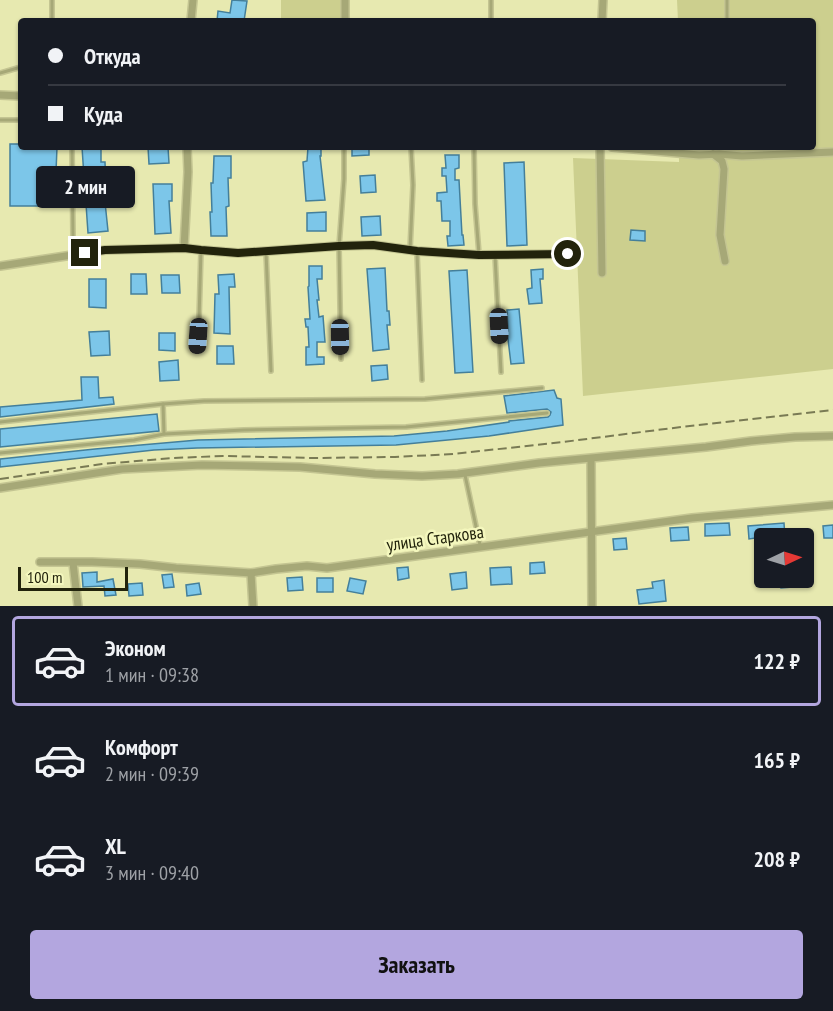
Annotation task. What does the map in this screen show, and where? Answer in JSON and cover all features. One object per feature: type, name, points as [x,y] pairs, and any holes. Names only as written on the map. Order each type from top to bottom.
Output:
[{"type":"street","points":[[191,18],[193,0]]},
{"type":"street","points":[[345,0],[345,18]]},
{"type":"street","points":[[602,18],[603,0]]},
{"type":"street","points":[[0,95],[18,96]]},
{"type":"street","points":[[184,248],[187,150]]},
{"type":"street","points":[[600,150],[602,273]]},
{"type":"street","points":[[645,150],[699,155],[715,151],[742,156],[833,152]]},
{"type":"street","points":[[715,151],[724,169],[720,235],[725,261]]},
{"type":"street","points":[[0,266],[105,250],[184,248],[238,253],[373,245],[413,251],[495,256],[568,254]]},
{"type":"street","points":[[0,488],[122,470],[202,465],[300,467],[422,476],[464,474],[539,463],[751,441],[833,436]]},
{"type":"street","points":[[591,459],[592,606]]},
{"type":"street","name":"улица Старкова","points":[[40,562],[140,564],[251,573],[307,566],[327,568],[692,518],[833,505]]},
{"type":"street","points":[[73,563],[78,606]]},
{"type":"street","points":[[251,573],[253,606]]},
{"type":"lane","points":[[51,18],[52,0]]},
{"type":"lane","points":[[491,0],[492,18]]},
{"type":"lane","points":[[727,0],[727,18]]},
{"type":"lane","points":[[0,73],[18,68]]},
{"type":"lane","points":[[0,120],[18,120]]},
{"type":"lane","points":[[72,150],[73,237]]},
{"type":"lane","points":[[341,359],[339,246],[344,150]]},
{"type":"lane","points":[[411,150],[413,251],[422,380]]},
{"type":"lane","points":[[474,150],[479,255]]},
{"type":"lane","points":[[196,351],[201,250]]},
{"type":"lane","points":[[266,250],[271,371]]},
{"type":"lane","points":[[495,256],[501,372]]},
{"type":"lane","points":[[0,422],[204,401],[424,399],[542,388]]},
{"type":"lane","points":[[163,404],[164,434]]},
{"type":"lane","points":[[0,453],[134,440],[164,434],[406,427],[547,413]]},
{"type":"lane","points":[[464,474],[480,547]]},
{"type":"green space","points":[[281,0],[348,0],[343,18],[281,18]]},
{"type":"green space","points":[[677,0],[833,0],[833,369],[583,396],[573,158],[679,162],[679,150],[816,150],[816,18],[678,18]]},
{"type":"building","points":[[232,0],[247,1],[244,18],[217,18],[218,11],[230,13]]},
{"type":"building","points":[[10,144],[18,144],[18,150],[57,150],[56,172],[40,172],[40,206],[10,206]]},
{"type":"building","points":[[82,150],[101,150],[101,162],[105,162],[106,191],[85,192]]},
{"type":"building","points":[[148,150],[168,150],[169,163],[149,164]]},
{"type":"building","points":[[308,150],[321,150],[325,200],[306,201],[303,162],[307,161]]},
{"type":"building","points":[[352,150],[369,150],[369,155],[352,156]]},
{"type":"building","points":[[445,155],[459,155],[459,168],[455,169],[455,180],[459,180],[464,245],[448,246],[450,221],[442,221],[441,201],[437,201],[437,193],[447,192],[446,176],[442,176],[442,168],[446,168]]},
{"type":"building","points":[[214,156],[231,156],[231,178],[228,178],[229,206],[226,207],[227,236],[211,236],[211,183],[213,183]]},
{"type":"building","points":[[524,162],[527,245],[507,246],[504,163]]},
{"type":"building","points":[[375,175],[376,192],[361,193],[360,176]]},
{"type":"building","points":[[153,184],[172,184],[172,201],[169,201],[171,233],[155,234]]},
{"type":"building","points":[[105,202],[108,231],[88,233],[86,204]]},
{"type":"building","points":[[326,212],[326,231],[307,231],[307,213]]},
{"type":"building","points":[[380,216],[381,235],[362,236],[361,217]]},
{"type":"building","points":[[631,230],[645,231],[645,241],[630,240]]},
{"type":"building","points":[[309,266],[322,266],[322,279],[317,279],[319,300],[317,300],[319,317],[323,316],[325,342],[317,342],[317,357],[324,357],[324,364],[306,365],[306,347],[309,347],[308,327],[306,327],[305,319],[310,319]]},
{"type":"building","points":[[385,268],[390,325],[387,325],[389,349],[373,351],[367,269]]},
{"type":"building","points":[[543,269],[543,279],[540,279],[542,303],[529,304],[527,289],[532,288],[531,270]]},
{"type":"building","points":[[467,270],[473,372],[455,373],[449,271]]},
{"type":"building","points":[[131,274],[146,274],[147,294],[131,294]]},
{"type":"building","points":[[234,274],[235,287],[229,287],[230,334],[214,333],[215,294],[219,294],[218,275]]},
{"type":"building","points":[[161,275],[179,275],[180,293],[162,293]]},
{"type":"building","points":[[89,279],[106,279],[106,308],[89,307]]},
{"type":"building","points":[[519,309],[524,363],[511,364],[507,310]]},
{"type":"building","points":[[109,331],[110,355],[91,356],[89,332]]},
{"type":"building","points":[[159,333],[175,333],[175,351],[159,350]]},
{"type":"building","points":[[217,346],[233,346],[234,364],[217,364]]},
{"type":"building","points":[[178,360],[179,380],[160,381],[159,362]]},
{"type":"building","points":[[387,365],[388,379],[372,381],[371,366]]},
{"type":"building","points":[[81,377],[98,377],[99,398],[113,397],[114,404],[0,417],[0,407],[82,400]]},
{"type":"building","points":[[554,390],[557,398],[561,399],[563,425],[489,436],[396,445],[154,450],[0,467],[0,459],[95,449],[198,440],[394,436],[548,417],[551,412],[547,409],[507,413],[504,396]]},
{"type":"building","points":[[157,414],[159,431],[0,447],[0,429]]},
{"type":"building","points":[[729,523],[730,535],[705,536],[705,524]]},
{"type":"building","points":[[784,523],[784,528],[754,528],[754,538],[749,539],[748,526]]},
{"type":"building","points":[[833,525],[833,538],[824,538],[823,526]]},
{"type":"building","points":[[688,527],[689,540],[671,541],[670,528]]},
{"type":"building","points":[[626,538],[627,549],[614,550],[613,539]]},
{"type":"building","points":[[544,562],[545,573],[530,574],[530,563]]},
{"type":"building","points":[[408,567],[409,578],[398,580],[397,568]]},
{"type":"building","points":[[511,567],[512,584],[491,585],[490,568]]},
{"type":"building","points":[[97,572],[97,582],[113,579],[116,595],[105,596],[104,586],[83,587],[82,573]]},
{"type":"building","points":[[466,572],[467,588],[452,590],[450,574]]},
{"type":"building","points":[[172,574],[174,587],[164,588],[162,575]]},
{"type":"building","points":[[302,577],[303,590],[288,591],[287,578]]},
{"type":"building","points":[[317,578],[333,578],[333,592],[317,592]]},
{"type":"building","points":[[350,578],[366,581],[363,594],[347,591]]},
{"type":"building","points":[[664,580],[666,601],[639,604],[637,590],[653,588],[652,582]]},
{"type":"building","points":[[142,583],[143,595],[129,596],[128,584]]},
{"type":"building","points":[[199,583],[201,594],[187,596],[186,585]]},
{"type":"railway","points":[[0,479],[102,464],[173,458],[395,457],[453,454],[833,410]]},
{"type":"route","points":[[85,253],[105,250],[184,248],[238,253],[373,245],[417,251],[495,256],[568,254]]}]
